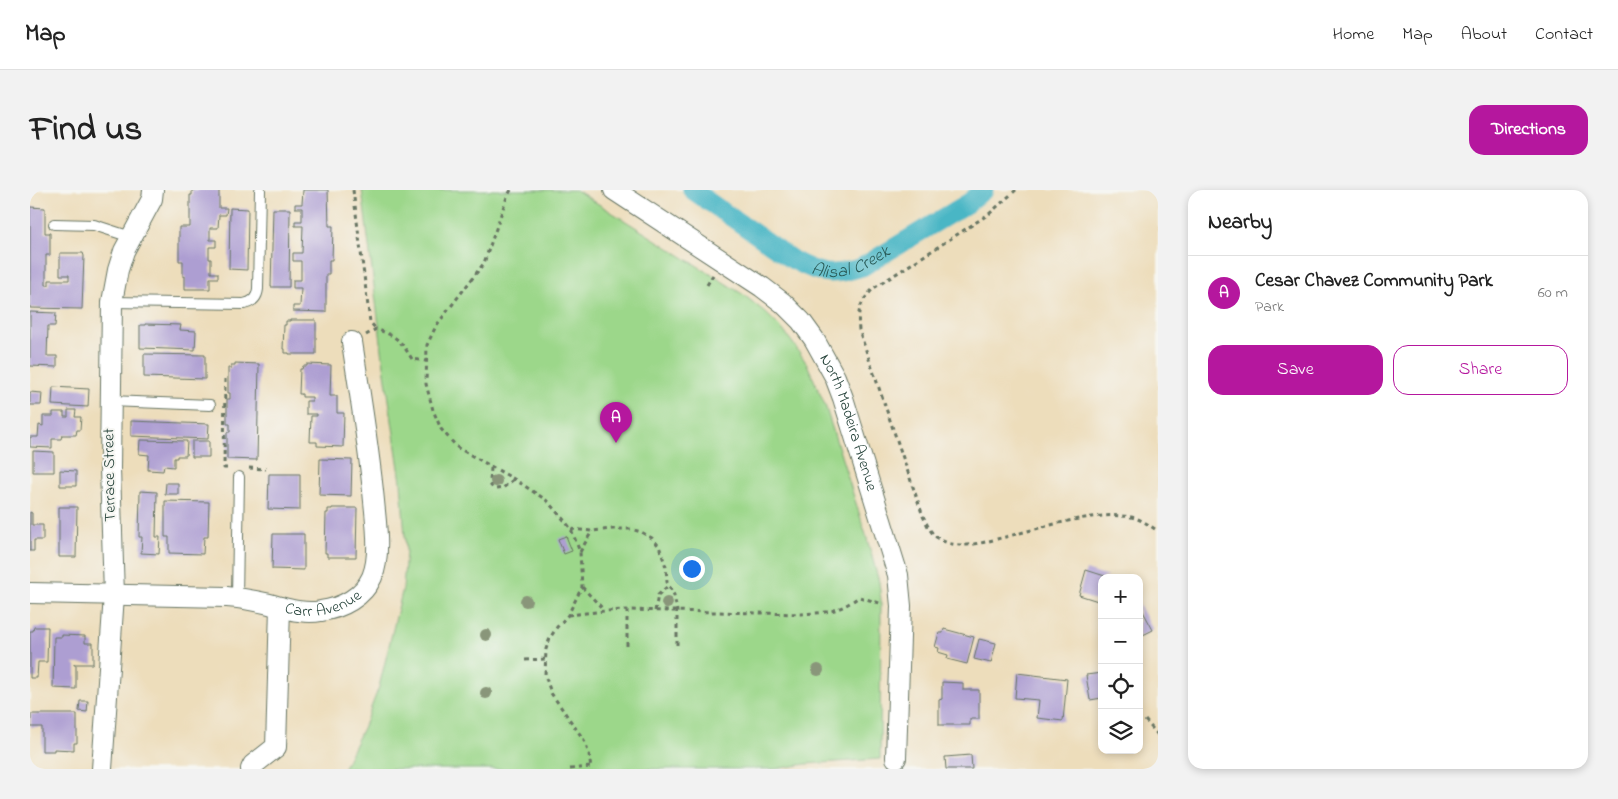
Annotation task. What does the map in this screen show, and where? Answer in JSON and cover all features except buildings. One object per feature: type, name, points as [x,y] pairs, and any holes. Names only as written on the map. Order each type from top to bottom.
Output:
[{"type":"street","name":"Terrace Street","points":[[102,769],[114,595],[110,520],[112,302],[124,251],[149,204],[153,190]]},
{"type":"street","name":"North Madeira Avenue","points":[[614,190],[762,287],[783,303],[801,321],[814,339],[835,376],[898,575],[901,606],[896,758]]},
{"type":"street","name":"Carr Avenue","points":[[30,593],[237,598],[307,612],[319,612],[342,606],[361,594],[373,575],[377,549],[370,462],[352,342]]},
{"type":"street","points":[[251,769],[253,765],[276,747],[280,607]]},
{"type":"lane","points":[[112,302],[244,304],[254,300],[258,289],[260,190]]},
{"type":"lane","points":[[54,224],[94,225],[131,237]]},
{"type":"lane","points":[[110,401],[210,405]]},
{"type":"lane","points":[[237,598],[239,477]]},
{"type":"path","points":[[353,190],[370,322],[376,329],[389,333],[397,339],[412,359],[426,361]]},
{"type":"path","points":[[512,190],[507,197],[484,263],[436,326],[427,345],[426,384],[433,410],[441,429],[458,448],[491,468],[514,479],[546,500],[566,521],[580,552],[582,587],[568,615],[550,638],[545,659],[545,675],[550,693],[584,740],[589,754],[591,768],[570,769]]},
{"type":"path","points":[[1016,190],[989,214],[874,288],[860,304],[858,314],[860,330],[923,516],[929,529],[937,538],[956,545],[980,543],[1093,517],[1130,517],[1141,520],[1158,530]]},
{"type":"path","points":[[352,342],[376,329]]},
{"type":"path","points":[[225,379],[224,468],[232,468]]},
{"type":"path","points":[[248,468],[266,469]]},
{"type":"path","points":[[491,468],[491,486],[496,489],[503,488],[514,479]]},
{"type":"path","points":[[571,530],[592,531],[631,528],[652,538],[659,546],[666,567],[667,582],[674,595],[677,612],[677,647]]},
{"type":"path","points":[[580,552],[592,531]]},
{"type":"path","points":[[655,611],[658,595],[669,585]]},
{"type":"path","points":[[582,587],[605,611]]},
{"type":"path","points":[[568,615],[627,610],[802,614],[831,612],[843,608],[859,597],[878,604],[901,606]]},
{"type":"path","points":[[627,610],[628,647]]},
{"type":"path","points":[[525,660],[545,659]]},
{"type":"path","points":[[1145,720],[1158,735]]},
{"type":"green space","points":[[362,190],[576,190],[744,295],[782,329],[807,364],[825,405],[879,582],[881,600],[880,759],[806,764],[775,769],[343,769],[364,726],[379,687],[403,588],[406,551],[401,482]]},
{"type":"waterway","name":"Alisal Creek","points":[[692,190],[793,260],[811,269],[826,273],[842,272],[862,267],[968,203],[984,190]]},
{"type":"place","name":"Cesar Chavez Community Park","points":[[616,443]]}]
